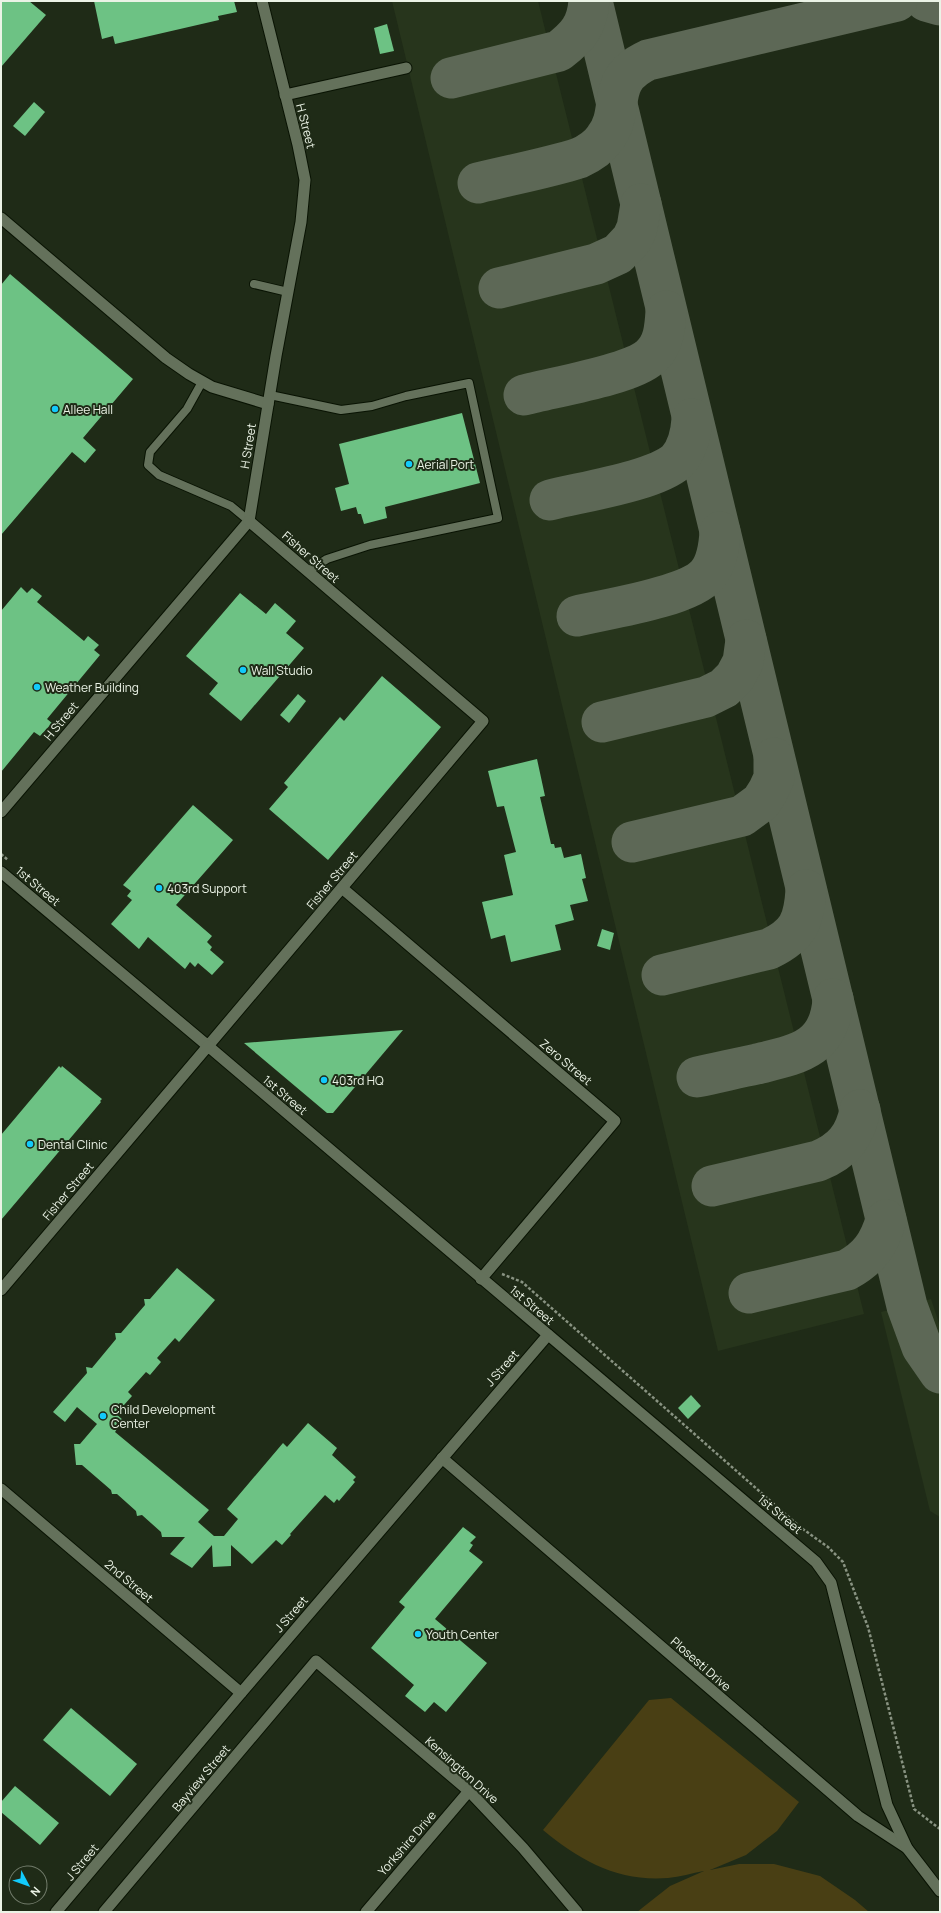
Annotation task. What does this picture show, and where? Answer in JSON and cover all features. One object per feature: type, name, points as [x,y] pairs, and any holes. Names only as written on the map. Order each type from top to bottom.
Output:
[{"type":"street","name":"H Street","points":[[1,812],[249,521],[301,222],[305,180],[298,145],[262,1]]},
{"type":"street","points":[[285,95],[406,68]]},
{"type":"street","points":[[1,218],[166,358],[202,382],[226,392],[269,400]]},
{"type":"street","name":"Fisher Street","points":[[1,1290],[483,721],[249,521]]},
{"type":"street","name":"1st Street","points":[[1,872],[816,1562],[831,1583],[887,1806],[907,1848]]},
{"type":"street","name":"Zero Street","points":[[342,888],[615,1121],[481,1279]]},
{"type":"street","name":"J Street","points":[[56,1912],[241,1693],[548,1335]]},
{"type":"street","name":"Plosesti Drive","points":[[442,1458],[858,1816],[907,1848],[940,1891]]},
{"type":"street","name":"2nd Street","points":[[1,1489],[241,1693]]},
{"type":"street","name":"Kensington Drive","points":[[316,1661],[469,1792],[523,1848],[577,1912]]},
{"type":"street","name":"Bayview Street","points":[[104,1912],[316,1661]]},
{"type":"street","name":"Yorkshire Drive","points":[[366,1912],[469,1792]]},
{"type":"lane","points":[[254,284],[288,292]]},
{"type":"lane","points":[[202,382],[187,409],[150,452],[148,465],[159,475],[230,506],[249,521]]},
{"type":"lane","points":[[269,400],[341,410],[372,406],[406,396],[469,383],[498,518],[370,545],[327,559],[308,571]]},
{"type":"shaded area","points":[[392,1],[538,1],[864,1314],[718,1351]]},
{"type":"shaded area","points":[[931,1299],[940,1326],[940,1517],[930,1511],[881,1312]]},
{"type":"shaded area","points":[[671,1698],[799,1802],[777,1831],[746,1855],[710,1870],[739,1864],[774,1864],[820,1876],[855,1900],[869,1912],[637,1912],[670,1886],[704,1871],[668,1878],[633,1877],[617,1873],[586,1860],[571,1851],[543,1830],[649,1700]]},
{"type":"building","points":[[1,1],[29,1],[46,15],[1,67]]},
{"type":"building","points":[[94,1],[234,1],[237,12],[218,16],[219,20],[115,44],[113,36],[102,39]]},
{"type":"building","points":[[387,24],[394,51],[380,54],[374,28]]},
{"type":"building","points":[[34,102],[45,112],[25,136],[13,126]]},
{"type":"building","name":"Allee Hall","points":[[10,274],[133,379],[83,438],[96,450],[85,463],[72,452],[1,535],[1,285]]},
{"type":"building","name":"Aerial Port","points":[[462,413],[480,483],[385,507],[387,518],[364,524],[361,514],[358,514],[356,507],[341,511],[335,488],[349,484],[339,444]]},
{"type":"building","name":"Weather Building","points":[[21,587],[27,593],[32,588],[42,596],[37,602],[84,641],[88,636],[99,645],[94,650],[100,655],[47,719],[52,723],[40,736],[34,732],[1,772],[1,611]]},
{"type":"building","name":"Wall Studio","points":[[240,593],[266,614],[275,603],[296,621],[286,633],[304,648],[241,721],[209,694],[218,683],[186,656]]},
{"type":"building","points":[[382,676],[441,727],[328,860],[269,809],[288,787],[284,783],[340,717],[344,721]]},
{"type":"building","points":[[298,694],[306,701],[289,723],[280,715]]},
{"type":"building","points":[[537,759],[545,796],[540,797],[551,844],[554,844],[555,848],[561,847],[564,858],[581,854],[586,878],[582,879],[588,901],[570,905],[574,920],[555,925],[561,950],[511,962],[505,935],[491,939],[482,902],[513,895],[504,855],[516,852],[504,806],[497,807],[488,771]]},
{"type":"building","name":"403rd Support","points":[[193,805],[233,840],[176,905],[212,936],[207,942],[212,947],[210,950],[224,962],[212,975],[198,963],[195,967],[190,962],[185,969],[148,937],[139,949],[111,924],[132,900],[127,896],[131,891],[123,885]]},
{"type":"building","points":[[602,929],[614,933],[610,950],[597,946]]},
{"type":"building","name":"403rd HQ","points":[[403,1030],[333,1113],[327,1113],[244,1043]]},
{"type":"building","name":"Dental Clinic","points":[[59,1066],[61,1068],[62,1066],[102,1099],[100,1101],[101,1102],[1,1220],[1,1135]]},
{"type":"building","name":"Child Development Center","points":[[177,1268],[215,1300],[179,1342],[175,1338],[157,1358],[161,1362],[150,1375],[146,1372],[128,1392],[132,1396],[116,1414],[123,1420],[115,1432],[209,1510],[198,1522],[214,1536],[224,1536],[238,1519],[227,1509],[283,1443],[287,1447],[308,1423],[337,1448],[332,1455],[356,1477],[353,1480],[355,1482],[339,1501],[337,1499],[334,1503],[325,1495],[282,1545],[276,1540],[252,1564],[231,1545],[231,1566],[213,1567],[212,1545],[192,1568],[170,1554],[185,1537],[162,1537],[161,1532],[142,1515],[137,1516],[136,1511],[117,1494],[112,1494],[111,1490],[82,1465],[76,1465],[74,1444],[80,1444],[97,1424],[77,1407],[65,1422],[53,1412],[87,1373],[86,1367],[92,1368],[116,1339],[115,1333],[121,1333],[145,1305],[144,1299],[150,1299]]},
{"type":"building","points":[[691,1395],[701,1406],[688,1419],[678,1408]]},
{"type":"building","name":"Youth Center","points":[[463,1527],[476,1537],[470,1543],[473,1545],[469,1551],[483,1562],[435,1619],[487,1663],[446,1712],[434,1702],[425,1712],[405,1696],[414,1685],[371,1648],[405,1607],[399,1602]]},
{"type":"building","points":[[71,1708],[137,1764],[110,1796],[43,1740]]},
{"type":"building","points":[[15,1786],[59,1823],[40,1845],[1,1812],[1,1802]]},
{"type":"taxiway","points":[[451,78],[559,51],[576,35],[584,24],[589,1]]},
{"type":"taxiway","points":[[592,1],[907,1306],[922,1347],[940,1373]]},
{"type":"taxiway","points":[[478,183],[567,162],[579,158],[593,150],[603,141],[611,127],[615,117],[620,86],[625,77],[634,68],[648,60],[897,1]]},
{"type":"taxiway","points":[[926,1],[940,5]]},
{"type":"taxiway","points":[[499,288],[596,264],[618,254],[632,239],[637,228],[641,204]]},
{"type":"taxiway","points":[[524,395],[591,380],[640,363],[650,357],[661,342],[666,311]]},
{"type":"taxiway","points":[[550,500],[617,485],[666,468],[677,461],[684,451],[690,436],[692,419]]},
{"type":"taxiway","points":[[577,616],[665,596],[683,590],[697,583],[707,575],[713,565],[718,549],[720,532]]},
{"type":"taxiway","points":[[602,722],[706,697],[724,688],[735,677],[743,662],[746,640]]},
{"type":"taxiway","points":[[632,842],[742,816],[761,802],[768,791],[774,778],[774,758]]},
{"type":"taxiway","points":[[662,975],[769,949],[779,944],[793,933],[798,926],[803,911],[806,890]]},
{"type":"taxiway","points":[[697,1077],[786,1057],[809,1046],[818,1039],[826,1029],[831,1016],[833,999]]},
{"type":"taxiway","points":[[712,1186],[818,1161],[827,1157],[841,1147],[851,1135],[855,1128],[860,1110]]},
{"type":"taxiway","points":[[749,1293],[847,1270],[872,1250],[880,1236],[886,1220]]},
{"type":"place","name":"Allee Hall","points":[[55,409]]},
{"type":"place","name":"Aerial Port","points":[[409,464]]},
{"type":"place","name":"Wall Studio","points":[[243,670]]},
{"type":"place","name":"Weather Building","points":[[37,687]]},
{"type":"place","name":"403rd Support","points":[[159,888]]},
{"type":"place","name":"403rd HQ","points":[[324,1080]]},
{"type":"place","name":"Dental Clinic","points":[[30,1144]]},
{"type":"place","name":"Child Development Center","points":[[103,1416]]},
{"type":"place","name":"Youth Center","points":[[418,1634]]}]
